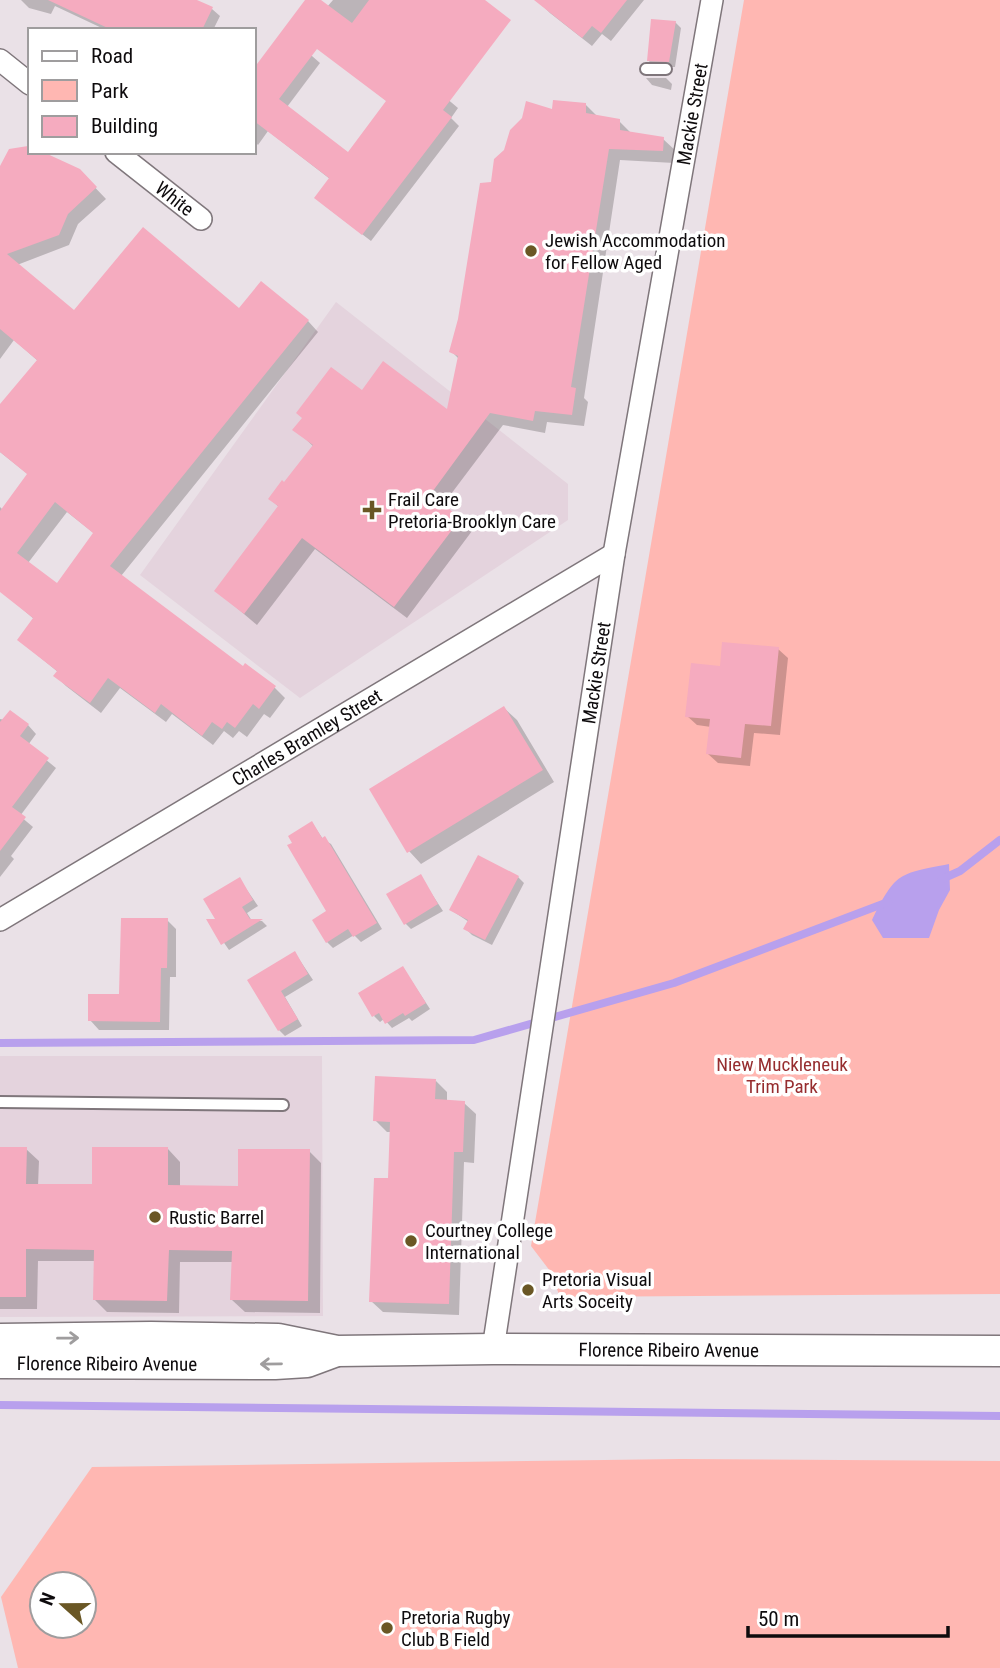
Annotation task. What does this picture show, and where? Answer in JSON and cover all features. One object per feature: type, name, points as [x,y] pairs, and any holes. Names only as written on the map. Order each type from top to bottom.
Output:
[{"type":"main road","name":"Florence Ribeiro Avenue","points":[[0,1339],[278,1339],[337,1351],[1000,1351]]},
{"type":"main road","name":"Florence Ribeiro Avenue","points":[[0,1363],[275,1364],[307,1362],[337,1351]]},
{"type":"street","name":"Mackie Street","points":[[493,1349],[614,554],[712,0]]},
{"type":"street","points":[[0,61],[28,82]]},
{"type":"street","name":"White","points":[[120,154],[201,219]]},
{"type":"street","name":"Charles Bramley Street","points":[[0,920],[614,554]]},
{"type":"lane","points":[[646,69],[666,69]]},
{"type":"lane","points":[[0,1102],[283,1105]]},
{"type":"shaded area","points":[[336,302],[568,484],[568,520],[300,698],[140,575]]},
{"type":"shaded area","points":[[949,864],[950,890],[929,938],[883,938],[872,920],[893,884],[909,873]]},
{"type":"shaded area","points":[[0,1056],[322,1056],[323,1316],[0,1317]]},
{"type":"green space","name":"Niew Muckleneuk Trim Park","points":[[744,0],[1000,0],[1000,1294],[560,1297],[550,1271],[531,1246]]},
{"type":"green space","points":[[681,1459],[1000,1461],[1000,1668],[18,1668],[1,1597],[92,1467]]},
{"type":"building","points":[[48,0],[197,0],[213,7],[203,28],[108,28]]},
{"type":"building","points":[[305,0],[321,0],[352,23],[369,0],[485,0],[511,20],[443,110],[452,117],[362,235],[314,198],[329,178],[256,123],[256,65]],"holes":[[[317,49],[386,101],[348,152],[279,99]]]},
{"type":"building","points":[[534,0],[627,0],[601,33],[592,26],[582,38]]},
{"type":"building","points":[[651,19],[676,21],[669,62],[647,61]]},
{"type":"building","points":[[553,100],[586,103],[586,113],[620,119],[620,130],[664,137],[663,151],[609,149],[571,387],[576,388],[572,415],[535,411],[533,421],[490,413],[430,495],[461,518],[394,607],[302,538],[244,614],[214,591],[278,506],[268,499],[313,445],[292,430],[302,418],[296,413],[331,367],[362,390],[383,361],[447,409],[458,356],[449,352],[458,319],[480,183],[491,182],[494,159],[504,150],[510,130],[522,118],[526,101],[552,109]]},
{"type":"building","points":[[28,146],[28,154],[47,154],[80,169],[97,187],[68,214],[59,235],[7,254],[74,310],[143,227],[239,308],[261,281],[309,320],[110,566],[243,666],[245,663],[276,686],[259,709],[253,704],[235,728],[227,722],[222,729],[212,722],[202,736],[161,704],[155,713],[108,678],[90,703],[53,676],[57,671],[17,640],[33,618],[0,592],[0,511],[27,474],[0,452],[0,404],[37,360],[0,329],[0,166],[9,149]],"holes":[[[55,502],[93,533],[57,583],[17,553]]]},
{"type":"building","points":[[722,642],[779,647],[771,726],[745,724],[741,758],[706,754],[710,719],[685,717],[691,663],[720,666]]},
{"type":"building","points":[[504,706],[543,770],[407,853],[369,789]]},
{"type":"building","points":[[10,710],[29,724],[20,736],[49,758],[12,807],[26,817],[0,851],[0,722]]},
{"type":"building","points":[[312,821],[322,838],[325,836],[377,923],[353,937],[348,929],[326,943],[312,920],[326,911],[287,845],[292,843],[288,836]]},
{"type":"building","points":[[478,855],[519,876],[485,940],[463,929],[468,920],[449,910]]},
{"type":"building","points":[[421,874],[438,904],[404,925],[386,894]]},
{"type":"building","points":[[240,877],[253,900],[242,907],[250,919],[263,919],[221,945],[206,919],[215,919],[203,899]]},
{"type":"building","points":[[121,918],[168,918],[167,968],[161,968],[160,1022],[88,1021],[88,994],[119,994]]},
{"type":"building","points":[[295,951],[308,974],[281,991],[298,1019],[278,1031],[247,980]]},
{"type":"building","points":[[403,966],[426,1003],[385,1024],[379,1013],[372,1017],[358,993]]},
{"type":"building","points":[[375,1076],[436,1079],[435,1099],[465,1101],[463,1152],[454,1152],[449,1304],[369,1302],[374,1178],[388,1178],[390,1122],[373,1121]]},
{"type":"building","name":"Rustic Barrel","points":[[0,1147],[27,1147],[26,1184],[92,1184],[92,1147],[168,1147],[168,1185],[238,1186],[238,1149],[310,1149],[308,1301],[230,1300],[232,1251],[169,1250],[167,1301],[93,1300],[94,1250],[26,1249],[26,1297],[0,1297]]},
{"type":"waterway","points":[[942,879],[960,871],[1000,840]]},
{"type":"waterway","points":[[0,1043],[474,1040],[674,983],[888,902]]},
{"type":"waterway","points":[[0,1405],[1000,1416]]},
{"type":"place","name":"Jewish Accommodation for Fellow Aged","points":[[531,251]]},
{"type":"place","name":"Frail Care Pretoria-Brooklyn Care","points":[[372,510]]},
{"type":"place","name":"Rustic Barrel","points":[[155,1217]]},
{"type":"place","name":"Courtney College International","points":[[411,1241]]},
{"type":"place","name":"Pretoria Visual Arts Soceity","points":[[528,1290]]},
{"type":"place","name":"Pretoria Rugby Club B Field","points":[[387,1628]]}]
